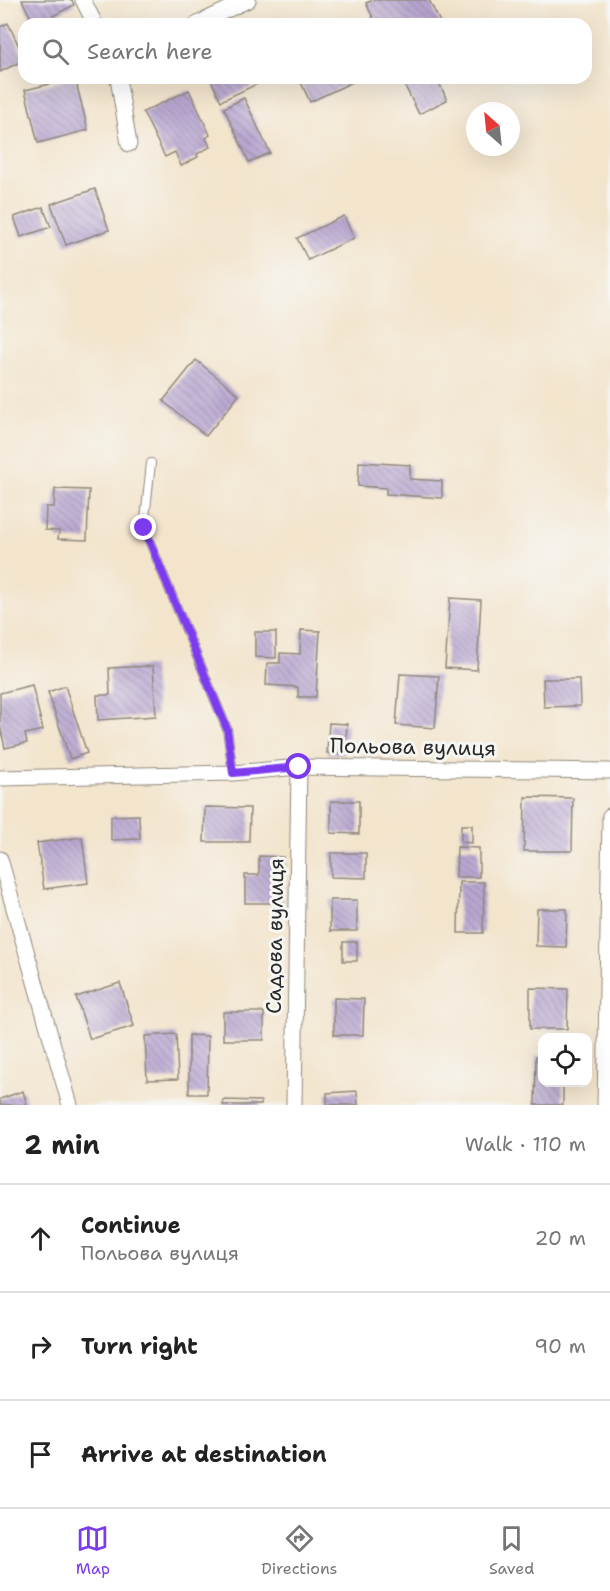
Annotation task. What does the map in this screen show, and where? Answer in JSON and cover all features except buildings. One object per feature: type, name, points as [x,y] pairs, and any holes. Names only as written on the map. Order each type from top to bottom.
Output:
[{"type":"street","points":[[83,0],[92,18]]},
{"type":"street","points":[[210,18],[248,0]]},
{"type":"street","points":[[119,84],[129,144]]},
{"type":"street","name":"Польова вулиця","points":[[0,778],[233,773],[299,767],[610,771]]},
{"type":"street","name":"Садова вулиця","points":[[294,1105],[299,767]]},
{"type":"street","points":[[605,1105],[610,816]]},
{"type":"street","points":[[0,859],[70,1105]]},
{"type":"lane","points":[[151,463],[144,528],[227,729],[233,773]]},
{"type":"route","points":[[144,528],[227,729],[233,773],[299,767]]}]
